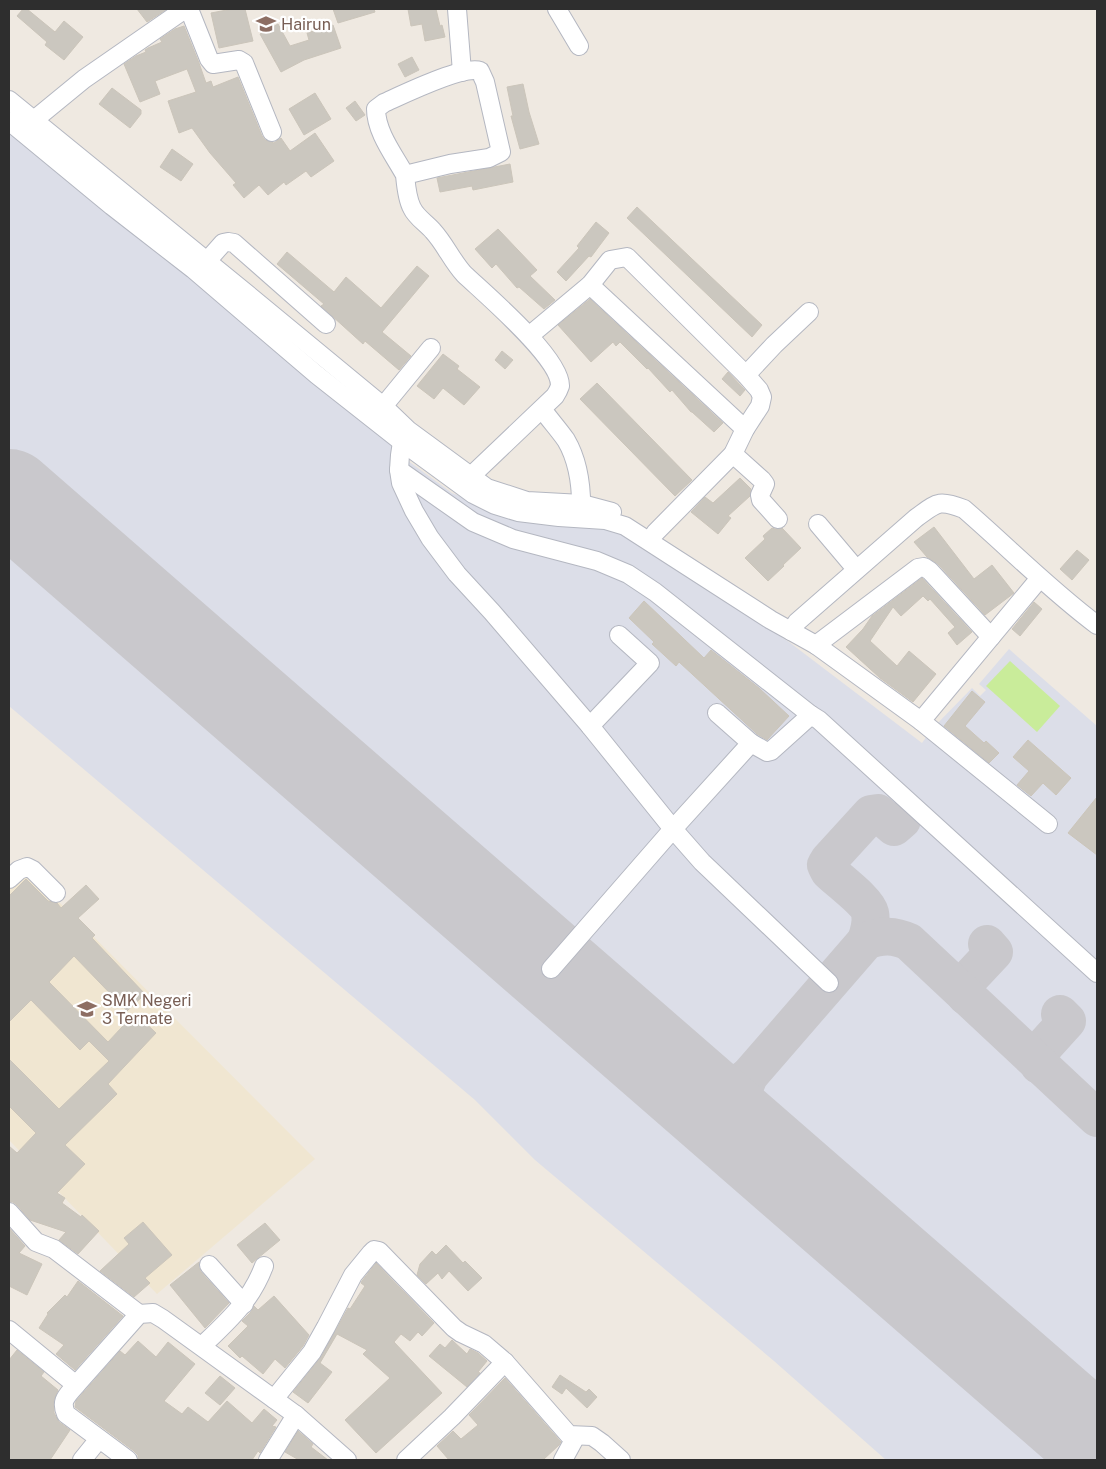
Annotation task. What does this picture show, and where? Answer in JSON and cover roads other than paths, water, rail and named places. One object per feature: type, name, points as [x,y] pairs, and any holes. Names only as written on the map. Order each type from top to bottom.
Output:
[{"type":"street","points":[[34,120],[84,79],[184,9]]},
{"type":"street","points":[[188,9],[209,60],[213,64],[240,60],[244,63],[272,132]]},
{"type":"street","points":[[457,9],[462,72]]},
{"type":"street","points":[[557,9],[579,46]]},
{"type":"street","points":[[405,175],[450,164],[489,158],[501,152],[485,82],[480,71],[474,69],[462,72],[416,89],[384,103],[376,109],[378,126],[405,175],[412,209],[433,231],[463,272],[529,336],[553,367],[559,380],[560,388],[555,396],[467,482]]},
{"type":"street","points":[[9,100],[202,267]]},
{"type":"street","points":[[9,122],[112,206],[202,267],[246,293],[378,413],[405,436],[467,482],[473,494],[495,505],[518,512],[559,517],[581,511],[620,514],[633,519],[780,613],[816,645],[921,721],[1048,824]]},
{"type":"street","points":[[202,267],[223,243],[234,243],[326,324]]},
{"type":"street","points":[[529,336],[590,284],[610,260],[626,256],[759,390],[762,397],[760,406],[745,429],[733,454],[655,533]]},
{"type":"street","points":[[590,284],[745,429]]},
{"type":"street","points":[[746,375],[809,312]]},
{"type":"street","points":[[378,413],[431,348]]},
{"type":"street","points":[[542,409],[566,440],[574,457],[581,511]]},
{"type":"street","points":[[405,436],[399,470],[401,484],[430,538],[457,574],[590,726],[702,862],[829,983]]},
{"type":"street","points":[[733,454],[765,484],[760,495],[761,500],[778,519]]},
{"type":"street","points":[[399,470],[473,522],[513,539],[597,561],[628,574],[655,592],[819,720],[1097,973]]},
{"type":"street","points":[[798,629],[856,570],[922,514],[934,505],[944,503],[950,503],[964,510],[1079,612],[1097,625]]},
{"type":"street","points":[[581,511],[625,526],[702,576],[798,629]]},
{"type":"street","points":[[798,629],[920,526],[941,513],[962,517],[1035,584],[1097,637]]},
{"type":"street","points":[[818,524],[856,570]]},
{"type":"street","points":[[816,645],[918,568],[924,567],[937,578],[992,637]]},
{"type":"street","points":[[921,721],[1035,584]]},
{"type":"street","points":[[590,726],[650,663],[620,635]]},
{"type":"street","points":[[717,713],[751,743],[767,752],[772,751],[811,714]]},
{"type":"street","points":[[551,969],[751,743]]},
{"type":"street","points":[[9,879],[19,870],[27,867],[33,870],[56,893]]},
{"type":"street","points":[[9,1212],[36,1242],[54,1249],[139,1314],[153,1313],[164,1319],[296,1415],[347,1460]]},
{"type":"street","points":[[274,1399],[312,1352],[353,1275],[374,1250],[379,1251],[454,1328],[484,1344],[505,1362],[569,1435],[587,1435],[596,1438],[621,1460]]},
{"type":"street","points":[[209,1265],[244,1304]]},
{"type":"street","points":[[202,1346],[244,1304],[259,1279],[264,1266]]},
{"type":"street","points":[[128,1460],[66,1414],[63,1407],[64,1399],[139,1314]]},
{"type":"street","points":[[9,1330],[76,1385]]},
{"type":"street","points":[[406,1460],[505,1362]]},
{"type":"street","points":[[268,1460],[296,1415]]},
{"type":"street","points":[[563,1460],[576,1436]]},
{"type":"street","points":[[82,1460],[98,1439]]},
{"type":"place","name":"Hairun","points":[[266,24]]},
{"type":"place","name":"SMK Negeri 3 Ternate","points":[[87,1009]]}]
